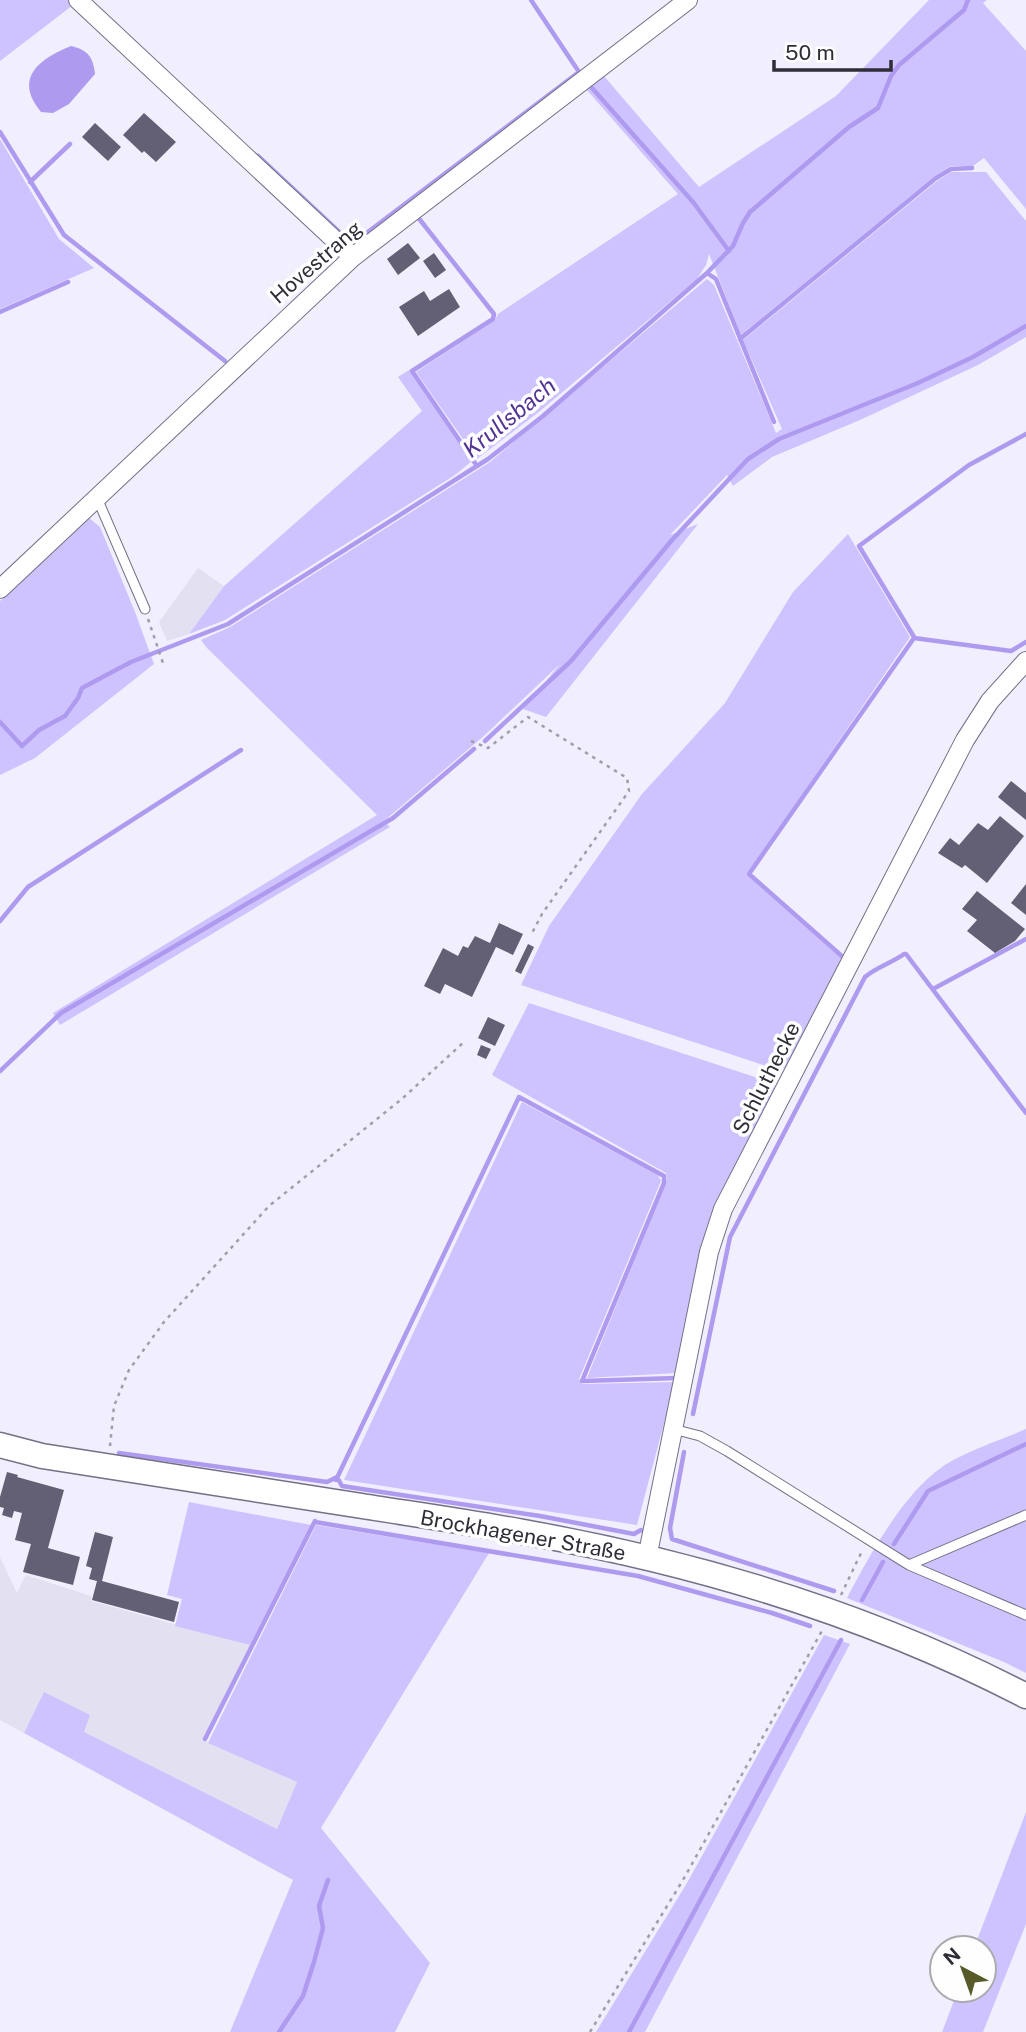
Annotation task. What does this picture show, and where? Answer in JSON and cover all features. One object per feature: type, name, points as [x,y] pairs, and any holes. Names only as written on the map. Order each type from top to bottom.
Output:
[{"type":"main road","name":"Brockhagener Straße","points":[[0,1445],[42,1456],[534,1534],[647,1558],[781,1594],[832,1612],[911,1643],[1026,1696]]},
{"type":"street","points":[[78,0],[352,257]]},
{"type":"street","name":"Hovestrang","points":[[0,589],[352,257],[688,0]]},
{"type":"street","name":"Schluthecke","points":[[647,1558],[709,1252],[723,1209],[965,740],[989,701],[1026,661]]},
{"type":"lane","points":[[97,498],[145,610]]},
{"type":"lane","points":[[673,1429],[700,1436],[727,1451],[909,1565],[1026,1615]]},
{"type":"lane","points":[[909,1565],[1026,1514]]},
{"type":"path","points":[[145,610],[164,666]]},
{"type":"path","points":[[471,741],[488,748],[528,717],[627,778],[629,791],[542,914],[531,935]]},
{"type":"path","points":[[108,1466],[114,1406],[129,1370],[164,1322],[269,1206],[402,1098],[465,1041]]},
{"type":"path","points":[[832,1612],[868,1540]]},
{"type":"path","points":[[590,2032],[683,1880],[818,1638]]},
{"type":"shaded area","points":[[0,0],[68,0],[73,5],[0,61]]},
{"type":"shaded area","points":[[929,0],[987,0],[983,3],[1026,51],[1026,209],[984,158],[973,166],[951,166],[936,175],[741,335],[709,254],[697,279],[540,411],[477,459],[416,372],[678,194],[586,89],[604,76],[699,187],[836,96]]},
{"type":"shaded area","points":[[71,46],[89,55],[95,74],[69,104],[53,113],[41,112],[29,89],[34,71],[49,57]]},
{"type":"shaded area","points":[[0,139],[59,239],[94,268],[0,309]]},
{"type":"shaded area","points":[[951,172],[986,172],[1026,221],[1026,337],[978,365],[860,420],[772,457],[733,486],[727,475],[670,535],[698,524],[546,717],[523,709],[560,664],[485,735],[384,821],[390,827],[60,1025],[53,1013],[377,815],[201,640],[230,627],[490,462],[707,279],[714,285],[776,433],[782,429],[743,340]]},
{"type":"shaded area","points":[[409,370],[472,461],[455,475],[225,620],[189,634],[224,586],[422,411],[398,377]]},
{"type":"shaded area","points":[[89,518],[100,527],[154,664],[35,758],[0,775],[0,601]]},
{"type":"shaded area","points":[[848,534],[910,637],[747,875],[843,960],[787,1066],[778,1070],[521,985],[549,926],[642,794],[725,703],[793,592]]},
{"type":"shaded area","points":[[198,568],[224,586],[189,634],[167,641],[159,622]]},
{"type":"shaded area","points":[[529,1003],[770,1082],[777,1093],[720,1204],[677,1373],[587,1378],[667,1179],[666,1173],[492,1075]]},
{"type":"shaded area","points":[[522,1102],[658,1175],[661,1181],[579,1379],[582,1384],[675,1382],[637,1525],[344,1480]]},
{"type":"shaded area","points":[[1026,1429],[1026,1673],[847,1598],[888,1527],[928,1479],[960,1456]]},
{"type":"shaded area","points":[[189,1502],[311,1525],[250,1645],[175,1626],[182,1599],[167,1595]]},
{"type":"shaded area","points":[[316,1525],[489,1553],[321,1828],[430,1963],[395,2032],[230,2032],[293,1880],[24,1733],[44,1692],[90,1715],[84,1732],[277,1829],[297,1782],[208,1743]]},
{"type":"shaded area","points":[[0,1557],[17,1593],[26,1575],[91,1596],[91,1601],[250,1645],[203,1740],[297,1782],[277,1829],[83,1732],[45,1692],[24,1733],[0,1720]]},
{"type":"shaded area","points":[[824,1635],[850,1644],[645,2032],[596,2032],[687,1883]]},
{"type":"shaded area","points":[[1026,1812],[1026,1924],[998,1994],[998,1934],[979,1934]]},
{"type":"shaded area","points":[[953,2004],[994,2004],[983,2032],[942,2032]]},
{"type":"building","points":[[144,113],[176,142],[156,162],[123,135]]},
{"type":"building","points":[[95,123],[121,147],[108,161],[82,137]]},
{"type":"building","points":[[408,243],[420,258],[398,275],[387,259]]},
{"type":"building","points":[[434,253],[446,270],[435,278],[423,261]]},
{"type":"building","points":[[449,289],[460,307],[418,336],[399,307],[424,291],[430,301]]},
{"type":"building","points":[[1011,781],[1026,793],[1026,820],[998,797]]},
{"type":"building","points":[[1000,816],[1024,836],[987,883],[965,865],[962,868],[938,853],[950,838],[959,845],[978,823],[988,830]]},
{"type":"building","points":[[1026,884],[1026,915],[1011,903]]},
{"type":"building","points":[[977,891],[1025,929],[1015,941],[995,953],[967,931],[977,920],[962,909]]},
{"type":"building","points":[[499,923],[523,934],[513,955],[496,947],[472,997],[445,984],[440,994],[424,986],[443,948],[458,956],[463,946],[468,948],[475,936],[490,943]]},
{"type":"building","points":[[528,944],[534,947],[521,974],[515,971]]},
{"type":"building","points":[[488,1017],[505,1025],[495,1046],[478,1038]]},
{"type":"building","points":[[481,1045],[491,1049],[486,1059],[477,1055]]},
{"type":"building","points":[[7,1472],[64,1490],[48,1548],[80,1557],[73,1585],[23,1572],[31,1544],[15,1540],[22,1513],[14,1511],[12,1518],[2,1515],[4,1508],[0,1507]]},
{"type":"building","points":[[95,1532],[113,1537],[102,1581],[179,1602],[174,1622],[92,1600],[97,1581],[89,1579],[92,1568],[86,1566]]},
{"type":"waterway","points":[[531,0],[579,72]]},
{"type":"waterway","name":"Krullsbach","points":[[0,722],[22,746],[39,730],[65,716],[82,688],[131,662],[228,624],[488,459],[543,416],[707,273],[733,246],[750,212],[849,127],[878,108],[891,76],[899,65],[964,10],[968,0]]},
{"type":"waterway","points":[[258,156],[351,243],[579,72]]},
{"type":"waterway","points":[[592,88],[693,202],[729,251]]},
{"type":"waterway","points":[[0,132],[64,235],[225,361]]},
{"type":"waterway","points":[[30,182],[70,144]]},
{"type":"waterway","points":[[740,339],[936,178],[951,169],[972,168]]},
{"type":"waterway","points":[[417,216],[494,314],[493,319],[412,371],[477,466]]},
{"type":"waterway","points":[[707,273],[716,279],[774,422]]},
{"type":"waterway","points":[[0,312],[68,282]]},
{"type":"waterway","points":[[485,741],[571,661],[672,540],[748,459],[779,439],[918,383],[973,357],[1026,326]]},
{"type":"waterway","points":[[914,637],[859,546],[969,465],[1026,434]]},
{"type":"waterway","points":[[914,638],[1011,651],[1026,642]]},
{"type":"waterway","points":[[844,958],[749,874],[914,638]]},
{"type":"waterway","points":[[0,1071],[61,1013],[393,818],[474,749]]},
{"type":"waterway","points":[[0,921],[28,887],[241,750]]},
{"type":"waterway","points":[[933,989],[1026,939]]},
{"type":"waterway","points":[[693,1414],[730,1237],[865,977],[906,954],[1026,1113]]},
{"type":"waterway","points":[[336,1480],[519,1097],[664,1176],[664,1183],[582,1381],[677,1378]]},
{"type":"waterway","points":[[894,1544],[928,1491],[1026,1444]]},
{"type":"waterway","points":[[684,1452],[670,1528],[672,1539],[834,1591]]},
{"type":"waterway","points":[[119,1453],[327,1482],[337,1477],[342,1486],[540,1516],[634,1534],[641,1530]]},
{"type":"waterway","points":[[205,1739],[315,1521]]},
{"type":"waterway","points":[[315,1522],[638,1576],[810,1626]]},
{"type":"waterway","points":[[862,1600],[883,1562]]},
{"type":"waterway","points":[[629,2032],[841,1640]]},
{"type":"waterway","points":[[279,2032],[303,1996],[314,1962],[323,1928],[319,1906],[328,1880]]}]
